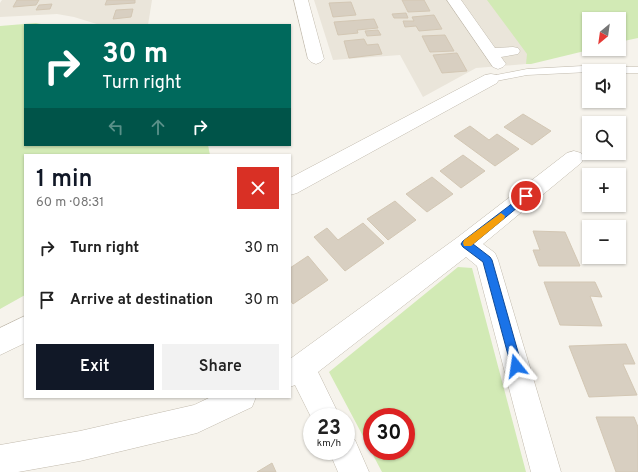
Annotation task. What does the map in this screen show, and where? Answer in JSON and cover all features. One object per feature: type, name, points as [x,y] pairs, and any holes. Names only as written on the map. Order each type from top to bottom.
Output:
[{"type":"street","points":[[301,0],[302,28],[316,59]]},
{"type":"street","points":[[454,0],[493,65]]},
{"type":"street","points":[[291,186],[493,65],[513,51]]},
{"type":"street","points":[[320,408],[295,371],[466,244],[574,158]]},
{"type":"street","points":[[466,244],[487,260],[546,472]]},
{"type":"street","points":[[0,342],[24,330]]},
{"type":"street","points":[[0,460],[80,446],[197,419],[240,398]]},
{"type":"street","points":[[348,460],[354,472]]},
{"type":"lane","points":[[493,65],[505,76],[572,68],[638,70]]},
{"type":"shaded area","points":[[2,0],[152,0],[148,24],[97,24],[74,17],[57,14],[0,17],[0,3]]},
{"type":"shaded area","points":[[314,0],[490,0],[530,54],[526,64],[476,68],[423,97],[400,55],[333,60]]},
{"type":"green space","points":[[487,0],[638,0],[638,38],[626,41],[626,12],[582,12],[582,52],[531,64],[526,64],[527,54]]},
{"type":"green space","points":[[24,24],[24,146],[208,146],[210,154],[24,154],[24,296],[0,309],[0,26]]},
{"type":"green space","points":[[458,267],[472,268],[526,472],[382,472],[376,460],[415,460],[415,408],[363,408],[363,436],[355,421],[355,408],[348,408],[329,372]]},
{"type":"building","points":[[17,0],[39,0],[36,5],[13,7]]},
{"type":"building","points":[[107,0],[135,0],[135,3],[105,5]]},
{"type":"building","points":[[402,0],[424,0],[430,11],[408,12]]},
{"type":"building","points":[[351,2],[356,15],[333,17],[329,3]]},
{"type":"building","points":[[52,4],[50,9],[36,10],[39,5]]},
{"type":"building","points":[[133,9],[131,17],[113,19],[116,10]]},
{"type":"building","points":[[406,13],[408,18],[394,18],[392,14]]},
{"type":"building","points":[[434,15],[442,29],[419,31],[416,26],[405,27],[403,21],[414,21],[412,17]]},
{"type":"building","points":[[374,19],[378,28],[357,30],[358,33],[338,35],[334,22]]},
{"type":"building","points":[[378,30],[381,35],[367,36],[365,31]]},
{"type":"building","points":[[445,35],[454,51],[430,52],[422,36]]},
{"type":"building","points":[[364,39],[367,45],[378,44],[382,54],[349,58],[344,41]]},
{"type":"building","points":[[457,53],[467,71],[442,73],[433,55]]},
{"type":"building","points":[[523,114],[551,131],[532,145],[504,127]]},
{"type":"building","points":[[470,126],[489,140],[497,134],[519,149],[495,166],[454,136]]},
{"type":"building","points":[[463,155],[485,171],[461,188],[440,171]]},
{"type":"building","points":[[432,177],[453,194],[427,212],[406,194]]},
{"type":"building","points":[[395,201],[416,220],[388,240],[367,219]]},
{"type":"building","points":[[363,223],[384,243],[345,271],[314,237],[327,228],[338,240]]},
{"type":"building","points":[[533,231],[565,232],[580,266],[539,266],[533,250],[540,250]]},
{"type":"building","points":[[308,256],[328,280],[293,304],[291,301],[291,267]]},
{"type":"building","points":[[544,282],[595,282],[602,297],[590,296],[602,326],[560,325]]},
{"type":"building","points":[[626,344],[635,364],[623,364],[637,395],[589,397],[569,346]]},
{"type":"building","points":[[596,417],[634,417],[638,427],[638,472],[616,472]]},
{"type":"building","points":[[272,463],[276,472],[257,472]]},
{"type":"slow traffic","points":[[467,243],[501,216]]},
{"type":"route","points":[[516,366],[487,260],[466,244],[526,196]]}]
